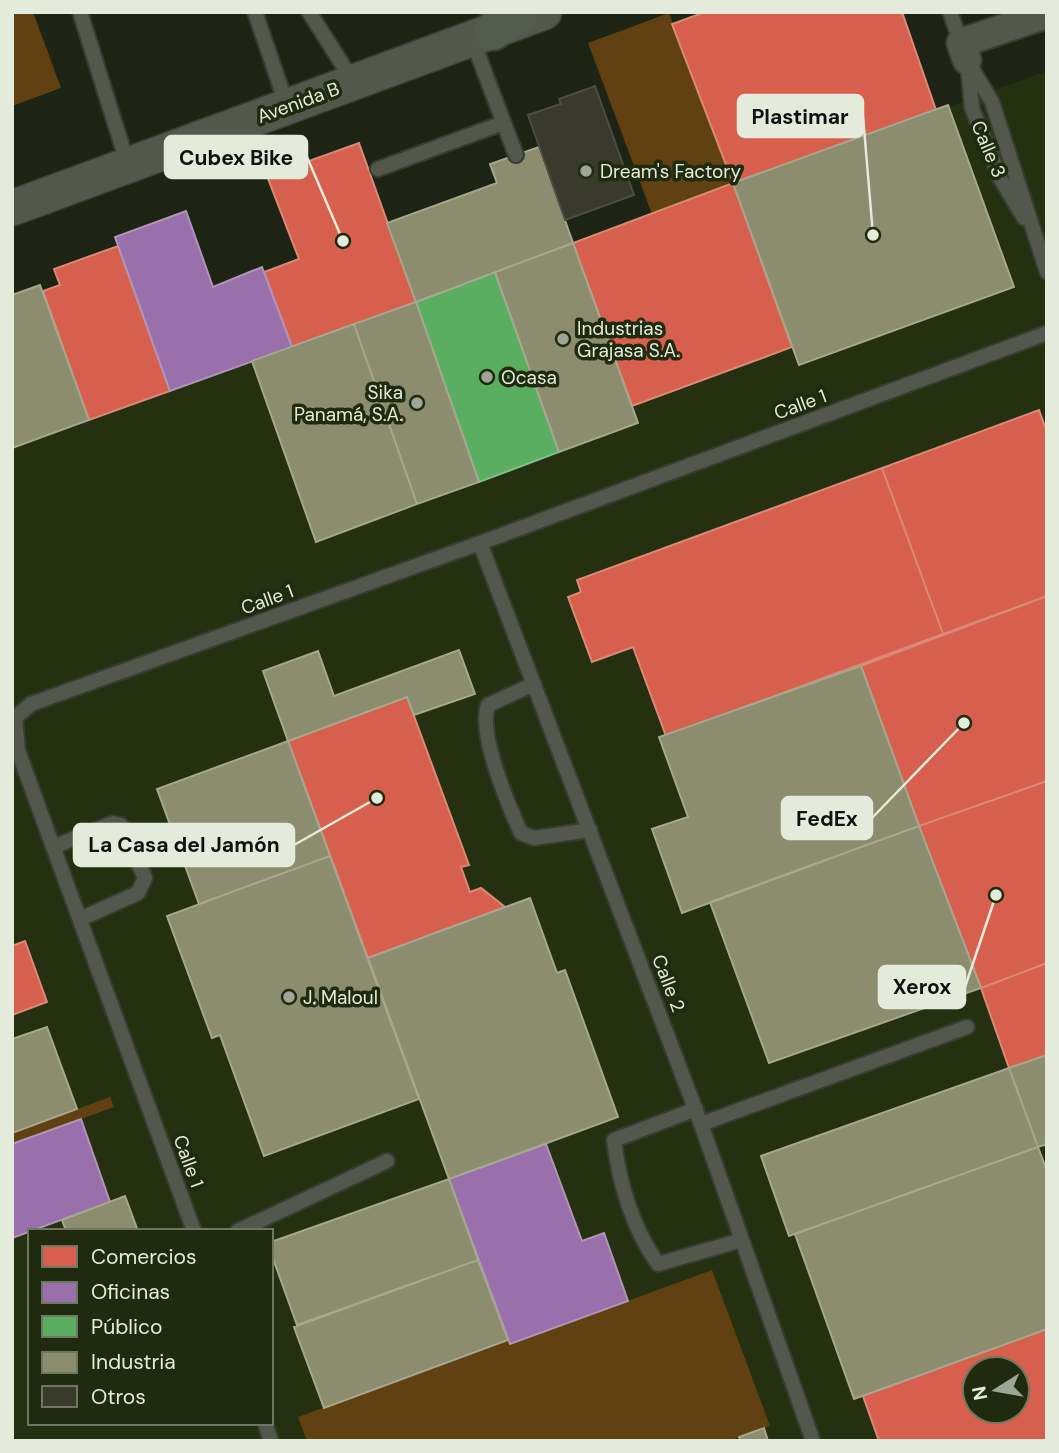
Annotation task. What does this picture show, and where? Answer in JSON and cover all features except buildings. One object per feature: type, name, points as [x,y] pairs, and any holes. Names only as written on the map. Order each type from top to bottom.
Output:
[{"type":"street","name":"Avenida B","points":[[12,208],[495,27],[544,12]]},
{"type":"street","points":[[964,51],[1047,14]]},
{"type":"lane","points":[[80,12],[128,165]]},
{"type":"lane","points":[[256,12],[287,106]]},
{"type":"lane","points":[[309,12],[354,82]]},
{"type":"lane","name":"Calle 3","points":[[950,12],[964,51],[992,102],[1047,272]]},
{"type":"lane","points":[[495,27],[503,123],[516,155]]},
{"type":"lane","name":"Calle 3","points":[[964,51],[972,108],[1000,178],[1032,231]]},
{"type":"lane","points":[[378,169],[503,123]]},
{"type":"lane","name":"Calle 1","points":[[193,1229],[18,751],[15,718],[32,704],[481,543],[1047,333]]},
{"type":"lane","name":"Calle 2","points":[[481,543],[696,1110],[813,1441]]},
{"type":"lane","points":[[534,684],[488,705],[485,714],[488,737],[512,814],[521,833],[534,838],[590,830]]},
{"type":"lane","points":[[53,847],[113,823],[121,825],[145,878],[138,893],[80,919]]},
{"type":"lane","points":[[701,1124],[967,1027]]},
{"type":"lane","points":[[696,1110],[614,1140],[617,1161],[640,1239],[658,1264],[742,1240]]},
{"type":"lane","points":[[242,1229],[387,1161]]},
{"type":"shaded area","points":[[12,12],[33,12],[61,88],[12,106]]},
{"type":"shaded area","points":[[669,13],[733,183],[652,214],[588,43]]},
{"type":"shaded area","points":[[1047,71],[1047,1441],[12,1441],[12,448]]},
{"type":"shaded area","points":[[110,1097],[114,1107],[12,1144],[12,1133]]},
{"type":"shaded area","points":[[712,1270],[770,1426],[729,1441],[307,1441],[298,1417],[508,1340],[510,1344]]},
{"type":"place","name":"Dream's Factory","points":[[586,171]]},
{"type":"place","name":"Plastimar","points":[[873,235]]},
{"type":"place","name":"Cubex Bike","points":[[343,241]]},
{"type":"place","name":"Industrias Grajasa S.A.","points":[[563,339]]},
{"type":"place","name":"Ocasa","points":[[487,377]]},
{"type":"place","name":"Sika Panamá, S.A.","points":[[417,403]]},
{"type":"place","name":"FedEx","points":[[964,723]]},
{"type":"place","name":"La Casa del Jamón","points":[[377,798]]},
{"type":"place","name":"Xerox","points":[[996,895]]},
{"type":"place","name":"J. Maloul","points":[[289,997]]}]
